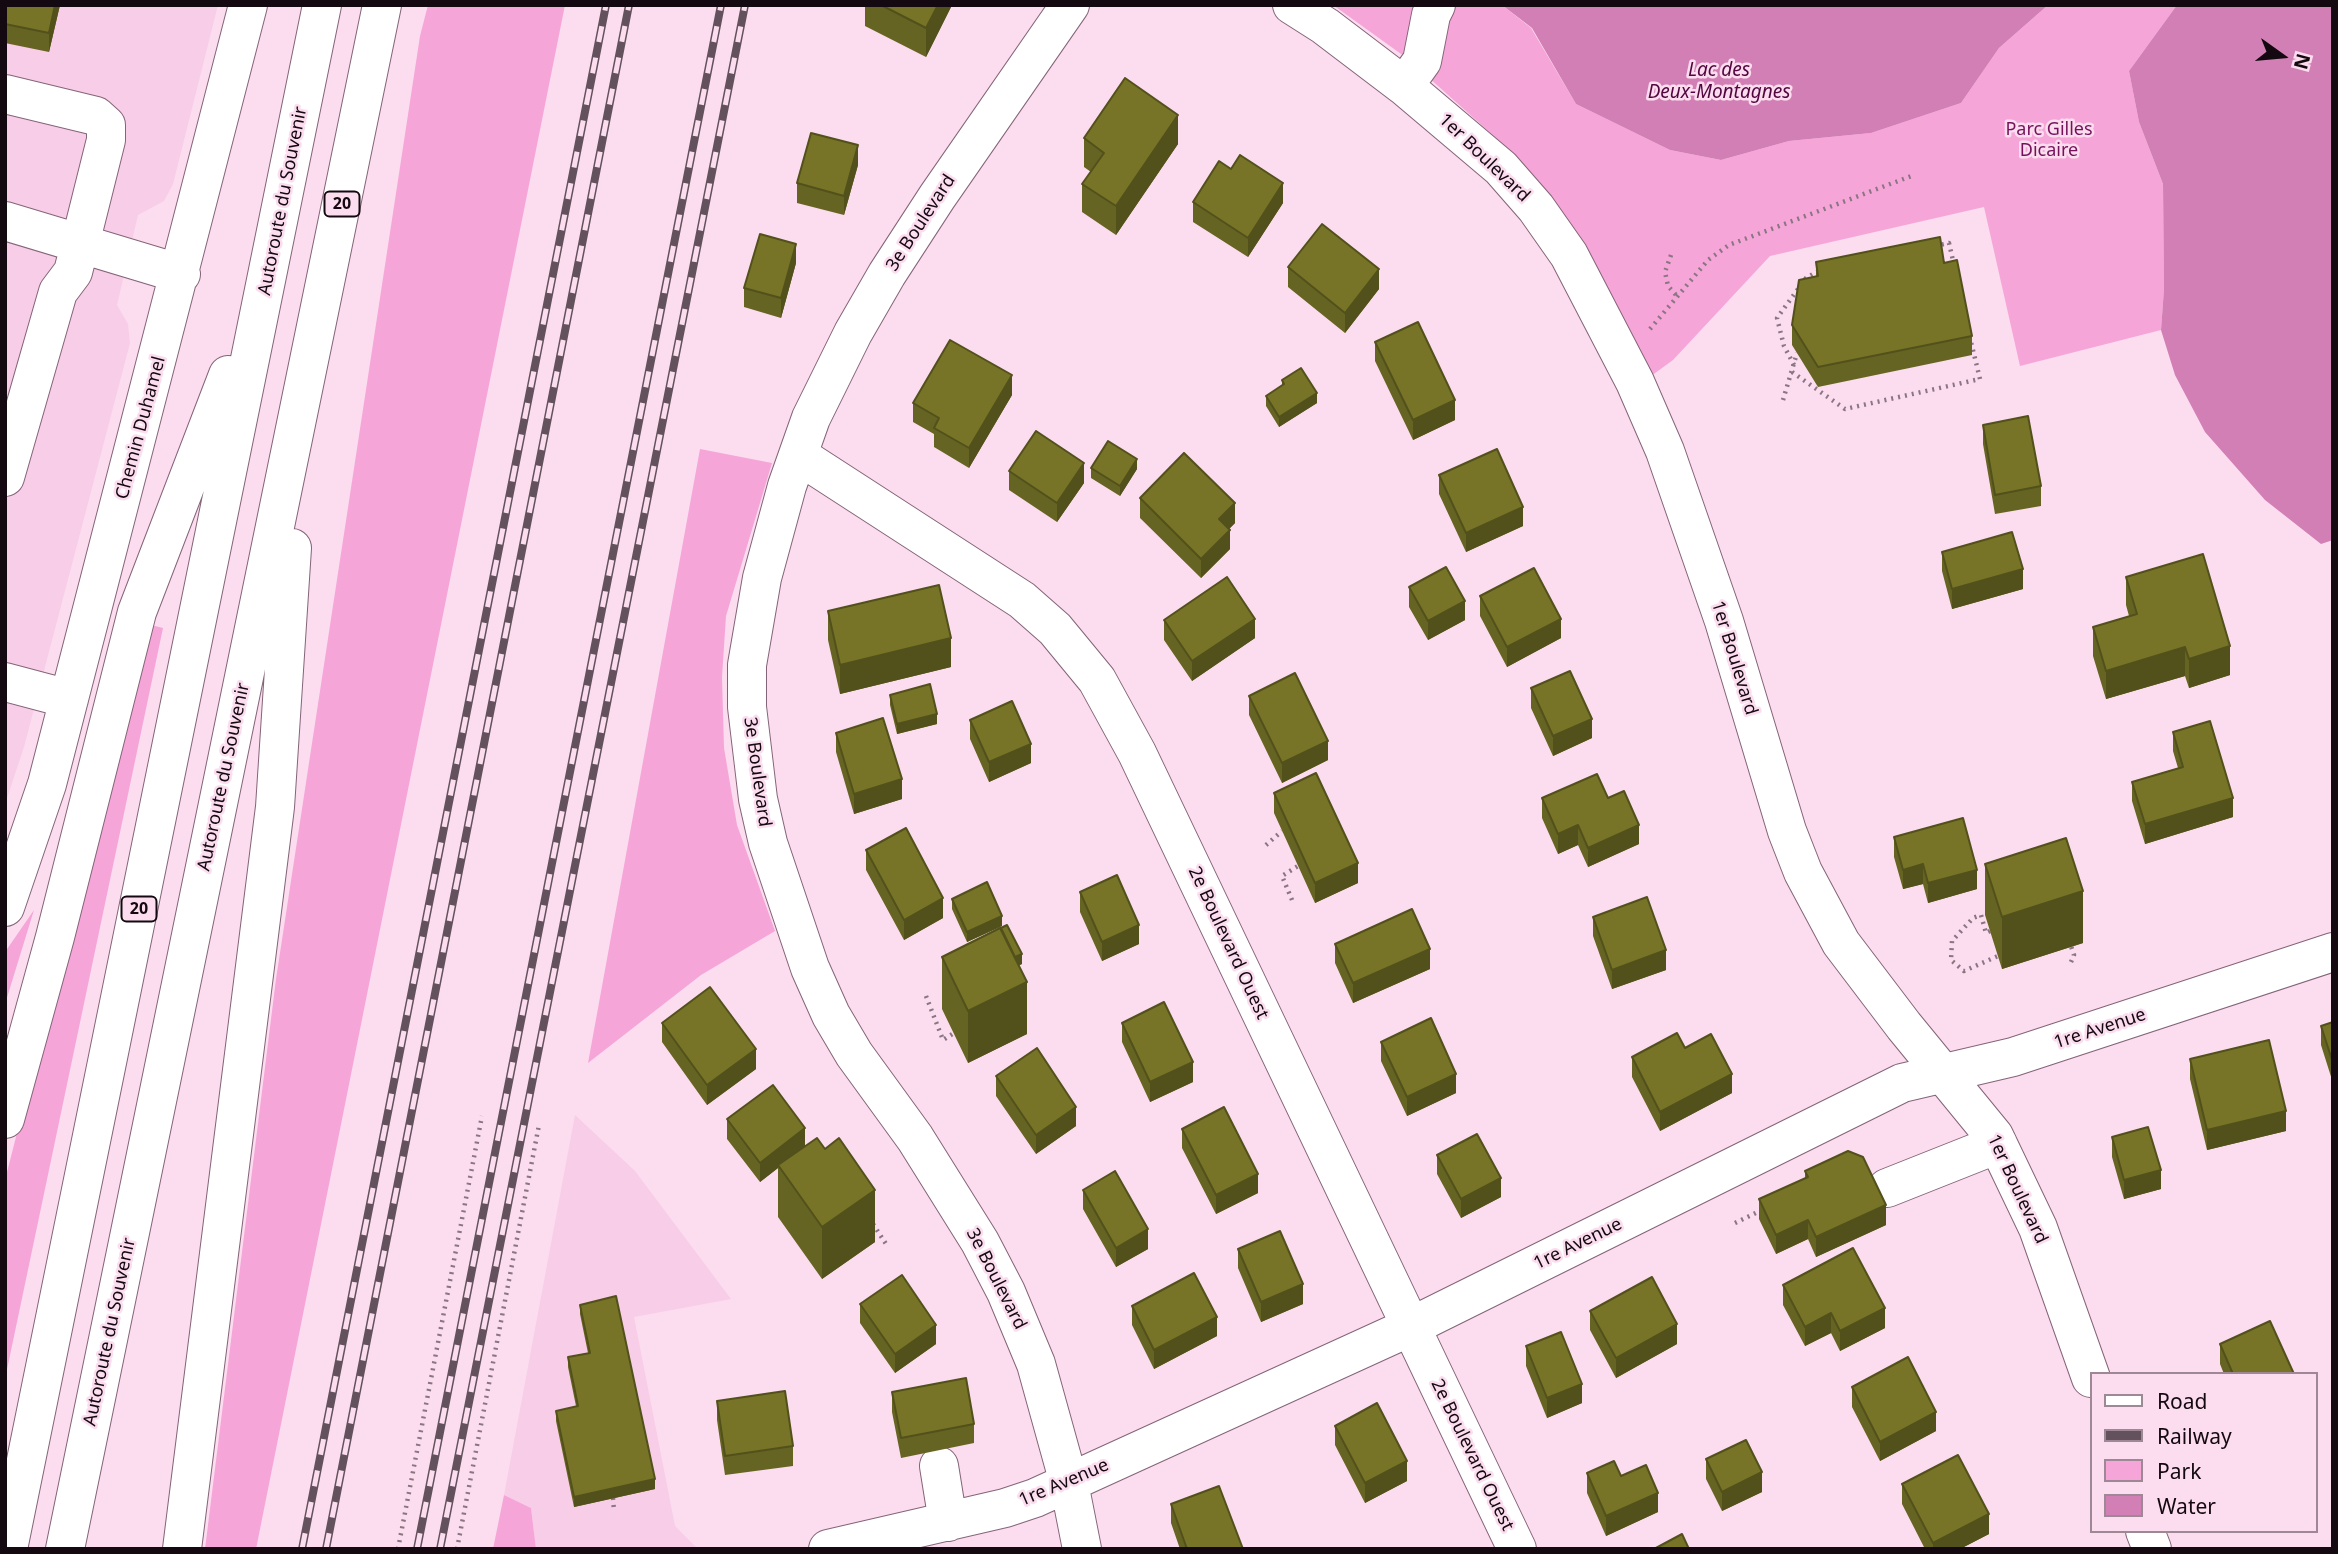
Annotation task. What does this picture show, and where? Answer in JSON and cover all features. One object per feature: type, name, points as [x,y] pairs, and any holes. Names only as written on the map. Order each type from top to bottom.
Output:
[{"type":"main road","name":"Chemin Duhamel","points":[[5,907],[15,862],[69,699],[181,274],[248,5]]},
{"type":"main road","name":"Autoroute du Souvenir","points":[[8,1549],[323,5]]},
{"type":"main road","name":"Autoroute du Souvenir","points":[[65,1549],[382,5]]},
{"type":"main road","name":"3e Boulevard","points":[[1070,5],[887,274],[828,381],[798,455],[762,578],[747,665],[753,756],[768,843],[810,968],[831,1015],[854,1054],[915,1138],[979,1242],[1006,1292],[1036,1364],[1069,1483],[1082,1549]]},
{"type":"main road","name":"1er Boulevard","points":[[1292,5],[1325,26],[1404,86],[1501,168],[1536,208],[1569,255],[1635,382],[1689,514],[1777,800],[1803,872],[1841,943],[1983,1119],[1998,1144],[2038,1228],[2090,1375]]},
{"type":"main road","points":[[1404,86],[1422,61],[1431,15],[1436,5]]},
{"type":"main road","points":[[5,94],[96,116],[106,125],[106,140],[73,272],[58,292],[5,477]]},
{"type":"main road","points":[[5,221],[181,274]]},
{"type":"main road","points":[[5,1119],[137,612],[269,269]]},
{"type":"main road","points":[[182,1549],[275,807],[302,402]]},
{"type":"main road","name":"2e Boulevard Ouest","points":[[798,455],[1022,600],[1055,629],[1097,680],[1137,753],[1517,1549]]},
{"type":"main road","points":[[5,682],[69,699]]},
{"type":"main road","name":"1re Avenue","points":[[828,1549],[1005,1508],[1069,1483],[1410,1327],[1902,1083],[2013,1057],[2333,952]]},
{"type":"main road","points":[[1887,1188],[1998,1144]]},
{"type":"main road","points":[[939,1466],[948,1522]]},
{"type":"path","points":[[1644,335],[1708,260],[1729,245],[1914,175]]},
{"type":"path","points":[[1922,249],[1950,243],[1955,271]]},
{"type":"path","points":[[1671,254],[1665,272],[1668,286],[1677,296]]},
{"type":"path","points":[[1794,365],[1784,346],[1777,318],[1814,272],[1827,269]]},
{"type":"path","points":[[1814,272],[1815,282]]},
{"type":"path","points":[[1792,372],[1845,408],[1980,379],[1971,339]]},
{"type":"path","points":[[1783,400],[1797,353]]},
{"type":"path","points":[[1266,845],[1282,831]]},
{"type":"path","points":[[1292,900],[1283,876],[1298,866]]},
{"type":"path","points":[[1990,931],[1986,933],[1981,915],[1973,918],[1952,942],[1951,960],[1964,971],[1998,956]]},
{"type":"path","points":[[2071,946],[2074,955],[2071,962]]},
{"type":"path","points":[[926,996],[943,1040],[954,1033]]},
{"type":"path","points":[[398,1549],[482,1116]]},
{"type":"path","points":[[457,1549],[539,1125]]},
{"type":"path","points":[[1734,1223],[1769,1207]]},
{"type":"path","points":[[866,1215],[888,1247]]},
{"type":"path","points":[[613,1498],[614,1511]]},
{"type":"shaded area","points":[[5,5],[218,5],[173,184],[164,201],[138,215],[117,305],[128,324],[130,343],[24,747],[5,804]]},
{"type":"shaded area","points":[[575,1115],[635,1171],[731,1299],[634,1317],[675,1526],[698,1549],[536,1549],[531,1508],[504,1495]]},
{"type":"green space","points":[[428,5],[565,5],[256,1549],[205,1549],[276,979],[420,36]]},
{"type":"green space","name":"Parc Gilles Dicaire","points":[[1333,5],[1502,5],[1531,28],[1576,104],[1670,150],[1721,160],[1789,141],[1871,133],[1961,103],[1999,48],[2048,5],[2177,5],[2129,71],[2139,122],[2163,184],[2164,289],[2161,330],[2020,366],[1984,207],[1770,256],[1673,360],[1651,376],[1566,219],[1516,156],[1408,59]]},
{"type":"green space","points":[[700,449],[772,463],[726,616],[722,677],[724,748],[737,825],[775,931],[701,975],[588,1063]]},
{"type":"green space","points":[[147,624],[163,628],[5,1379],[5,1180]]},
{"type":"green space","points":[[34,910],[5,1004],[5,952]]},
{"type":"green space","points":[[504,1495],[531,1508],[536,1549],[493,1549]]},
{"type":"water","name":"Lac des Deux-Montagnes","points":[[1502,5],[2048,5],[1999,48],[1961,103],[1871,133],[1789,141],[1721,160],[1670,150],[1576,104],[1532,28]]},
{"type":"water","points":[[2177,5],[2333,5],[2333,540],[2321,544],[2265,500],[2205,432],[2175,375],[2161,330],[2164,289],[2163,184],[2139,122],[2129,71]]},
{"type":"building","points":[[5,5],[55,5],[49,33],[5,24]]},
{"type":"building","points":[[881,5],[938,5],[926,28]]},
{"type":"building","points":[[1125,78],[1178,115],[1116,206],[1082,184],[1104,153],[1084,138]]},
{"type":"building","points":[[811,133],[858,145],[844,196],[797,183]]},
{"type":"building","points":[[1240,155],[1283,183],[1248,238],[1193,202],[1219,161],[1231,169]]},
{"type":"building","points":[[1322,224],[1379,269],[1345,313],[1288,267]]},
{"type":"building","points":[[760,234],[796,244],[781,298],[744,288]]},
{"type":"building","points":[[1940,237],[1944,263],[1957,260],[1972,336],[1818,367],[1792,325],[1799,280],[1818,276],[1816,262]]},
{"type":"building","points":[[1418,322],[1455,400],[1413,420],[1375,342]]},
{"type":"building","points":[[950,340],[1012,375],[969,448],[934,428],[939,418],[913,403]]},
{"type":"building","points":[[1301,368],[1317,393],[1279,417],[1266,396],[1284,384],[1282,380]]},
{"type":"building","points":[[2028,416],[2041,486],[1995,495],[1983,425]]},
{"type":"building","points":[[1036,431],[1084,463],[1057,503],[1009,471]]},
{"type":"building","points":[[1108,441],[1137,459],[1120,486],[1091,468]]},
{"type":"building","points":[[1497,449],[1523,507],[1466,533],[1439,475]]},
{"type":"building","points":[[1184,453],[1235,503],[1219,519],[1230,530],[1201,559],[1140,498]]},
{"type":"building","points":[[2012,532],[2023,569],[1952,589],[1942,552]]},
{"type":"building","points":[[2203,554],[2230,646],[2189,659],[2185,647],[2106,671],[2093,627],[2137,614],[2126,577]]},
{"type":"building","points":[[1446,567],[1465,601],[1428,621],[1409,587]]},
{"type":"building","points":[[1534,568],[1561,619],[1507,647],[1480,596]]},
{"type":"building","points":[[1227,577],[1255,619],[1192,661],[1164,620]]},
{"type":"building","points":[[939,585],[951,638],[840,665],[828,611]]},
{"type":"building","points":[[1570,671],[1592,719],[1553,736],[1531,688]]},
{"type":"building","points":[[1295,673],[1328,741],[1282,763],[1249,696]]},
{"type":"building","points":[[930,684],[937,714],[897,724],[890,695]]},
{"type":"building","points":[[1012,701],[1031,744],[989,762],[970,720]]},
{"type":"building","points":[[883,718],[902,779],[854,794],[836,733]]},
{"type":"building","points":[[2210,721],[2233,798],[2145,824],[2132,782],[2183,767],[2173,732]]},
{"type":"building","points":[[1316,773],[1358,863],[1315,883],[1274,793]]},
{"type":"building","points":[[1597,774],[1608,798],[1624,791],[1639,825],[1588,848],[1578,825],[1558,834],[1542,798]]},
{"type":"building","points":[[1963,818],[1977,870],[1928,883],[1923,864],[1903,870],[1894,837]]},
{"type":"building","points":[[906,828],[943,898],[904,920],[866,850]]},
{"type":"building","points":[[2066,838],[2083,891],[2002,917],[1985,864]]},
{"type":"building","points":[[1117,875],[1139,925],[1102,942],[1080,892]]},
{"type":"building","points":[[987,882],[1002,916],[967,932],[952,899]]},
{"type":"building","points":[[1647,897],[1666,950],[1612,970],[1593,917]]},
{"type":"building","points":[[1412,909],[1430,949],[1353,983],[1335,944]]},
{"type":"building","points":[[1007,925],[1022,954],[1015,957],[1001,928]]},
{"type":"building","points":[[1000,928],[1027,982],[968,1011],[942,957]]},
{"type":"building","points":[[710,987],[756,1049],[707,1085],[662,1023]]},
{"type":"building","points":[[1164,1002],[1193,1062],[1150,1082],[1122,1023]]},
{"type":"building","points":[[1431,1018],[1456,1074],[1407,1097],[1381,1042]]},
{"type":"building","points":[[2333,1022],[2333,1063],[2321,1026]]},
{"type":"building","points":[[1677,1033],[1685,1048],[1711,1034],[1732,1074],[1660,1112],[1632,1057]]},
{"type":"building","points":[[2269,1040],[2286,1111],[2207,1130],[2190,1059]]},
{"type":"building","points":[[1037,1048],[1076,1107],[1036,1135],[996,1076]]},
{"type":"building","points":[[773,1085],[805,1128],[760,1163],[727,1119]]},
{"type":"building","points":[[1224,1107],[1258,1174],[1216,1195],[1182,1129]]},
{"type":"building","points":[[2148,1127],[2161,1170],[2124,1180],[2112,1137]]},
{"type":"building","points":[[1477,1134],[1501,1178],[1461,1199],[1437,1155]]},
{"type":"building","points":[[817,1138],[825,1149],[839,1138],[875,1190],[822,1227],[778,1165]]},
{"type":"building","points":[[1848,1151],[1863,1157],[1886,1205],[1816,1237],[1808,1220],[1776,1235],[1759,1199],[1808,1177],[1805,1171]]},
{"type":"building","points":[[1115,1171],[1148,1229],[1116,1248],[1083,1190]]},
{"type":"building","points":[[1280,1231],[1303,1284],[1261,1302],[1238,1249]]},
{"type":"building","points":[[1853,1248],[1885,1308],[1840,1331],[1831,1313],[1805,1327],[1783,1285]]},
{"type":"building","points":[[1194,1273],[1217,1317],[1154,1350],[1132,1306]]},
{"type":"building","points":[[902,1275],[936,1325],[895,1354],[860,1304]]},
{"type":"building","points":[[1652,1277],[1677,1324],[1616,1358],[1590,1311]]},
{"type":"building","points":[[616,1296],[655,1479],[574,1497],[556,1411],[578,1406],[568,1357],[590,1353],[580,1305]]},
{"type":"building","points":[[2270,1321],[2293,1372],[2232,1372],[2220,1344]]},
{"type":"building","points":[[1561,1332],[1582,1384],[1547,1398],[1526,1346]]},
{"type":"building","points":[[1908,1357],[1936,1412],[1880,1442],[1852,1387]]},
{"type":"building","points":[[966,1378],[974,1424],[901,1438],[892,1392]]},
{"type":"building","points":[[785,1391],[793,1446],[725,1456],[717,1401]]},
{"type":"building","points":[[1377,1403],[1407,1461],[1365,1483],[1335,1426]]},
{"type":"building","points":[[1746,1440],[1762,1472],[1722,1492],[1706,1459]]},
{"type":"building","points":[[1958,1455],[1989,1514],[1933,1543],[1902,1484]]},
{"type":"building","points":[[1614,1461],[1621,1476],[1646,1465],[1658,1493],[1606,1516],[1587,1473]]},
{"type":"building","points":[[1219,1486],[1243,1549],[1187,1549],[1171,1504]]},
{"type":"building","points":[[1682,1534],[1689,1549],[1654,1549]]},
{"type":"railway","points":[[302,1549],[606,5]]},
{"type":"railway","points":[[326,1549],[629,5]]},
{"type":"railway","points":[[417,1549],[721,5]]},
{"type":"railway","points":[[440,1549],[745,5]]}]
